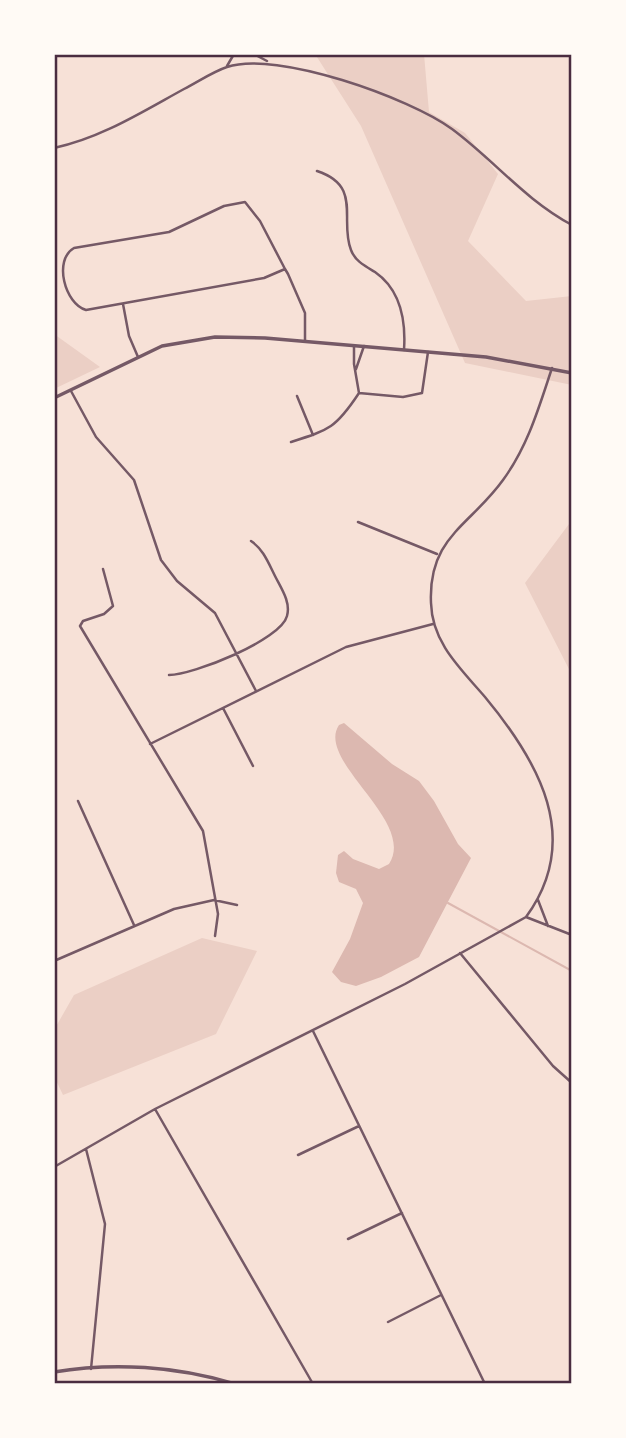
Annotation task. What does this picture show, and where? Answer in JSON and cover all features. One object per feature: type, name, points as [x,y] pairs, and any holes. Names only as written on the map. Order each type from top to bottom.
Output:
[{"type":"street","points":[[227,67],[234,54]]},
{"type":"street","points":[[254,54],[270,62],[379,93],[439,121],[472,145],[519,190],[572,225]]},
{"type":"street","points":[[54,148],[101,134],[227,67],[270,62]]},
{"type":"street","points":[[317,171],[330,177],[347,199],[352,252],[360,262],[382,277],[396,296],[405,321],[404,350]]},
{"type":"street","points":[[285,269],[264,278],[86,310],[73,303],[65,277],[67,253],[74,248],[180,228],[236,202],[251,206],[285,269],[305,313],[305,341]]},
{"type":"street","points":[[123,304],[127,328],[138,357]]},
{"type":"street","points":[[54,398],[168,344],[197,338],[240,336],[354,345],[428,352],[572,373]]},
{"type":"street","points":[[291,442],[331,429],[359,393],[354,345]]},
{"type":"street","points":[[356,369],[363,346]]},
{"type":"street","points":[[359,393],[403,397],[422,393],[428,352]]},
{"type":"street","points":[[54,1167],[155,1109],[313,1031],[526,917],[538,898],[550,872],[554,849],[553,824],[546,796],[514,737],[453,662],[433,624],[432,578],[437,554],[459,524],[502,481],[514,463],[530,434],[552,368]]},
{"type":"street","points":[[71,391],[96,437],[134,480],[161,560],[177,582],[215,614],[256,691]]},
{"type":"street","points":[[297,396],[313,435]]},
{"type":"street","points":[[358,522],[437,554]]},
{"type":"street","points":[[169,675],[198,671],[277,630],[285,622],[288,612],[284,594],[262,551],[251,541]]},
{"type":"street","points":[[103,569],[113,606],[104,614],[83,621],[80,626],[202,829],[218,914],[215,936]]},
{"type":"street","points":[[150,744],[346,647],[433,624]]},
{"type":"street","points":[[85,649],[90,646]]},
{"type":"street","points":[[223,708],[253,766]]},
{"type":"street","points":[[78,801],[134,925]]},
{"type":"street","points":[[538,898],[548,926]]},
{"type":"street","points":[[54,961],[174,909],[214,900],[237,905]]},
{"type":"street","points":[[526,917],[572,935]]},
{"type":"street","points":[[460,952],[545,1058],[572,1083]]},
{"type":"street","points":[[313,1031],[485,1384]]},
{"type":"street","points":[[155,1109],[313,1384]]},
{"type":"street","points":[[298,1155],[359,1126]]},
{"type":"street","points":[[86,1149],[105,1224],[92,1369]]},
{"type":"street","points":[[348,1239],[402,1213]]},
{"type":"street","points":[[388,1322],[442,1295]]},
{"type":"street","points":[[54,1372],[92,1369],[176,1370],[234,1384]]},
{"type":"shaded area","points":[[315,54],[424,54],[429,112],[465,133],[498,174],[468,241],[526,301],[572,296],[572,385],[465,363],[361,126]]},
{"type":"shaded area","points":[[54,334],[100,367],[54,389]]},
{"type":"shaded area","points":[[572,520],[572,675],[525,583]]},
{"type":"shaded area","points":[[344,723],[392,764],[419,781],[434,801],[458,844],[471,858],[419,957],[381,977],[356,986],[341,982],[332,972],[350,939],[363,903],[356,889],[339,882],[336,873],[338,855],[344,851],[353,859],[379,869],[389,864],[394,847],[390,829],[341,756],[335,740],[339,725]]},
{"type":"shaded area","points":[[202,938],[257,951],[216,1034],[63,1095],[54,1076],[54,1030],[74,995]]},
{"type":"waterway","points":[[448,903],[572,971]]}]
